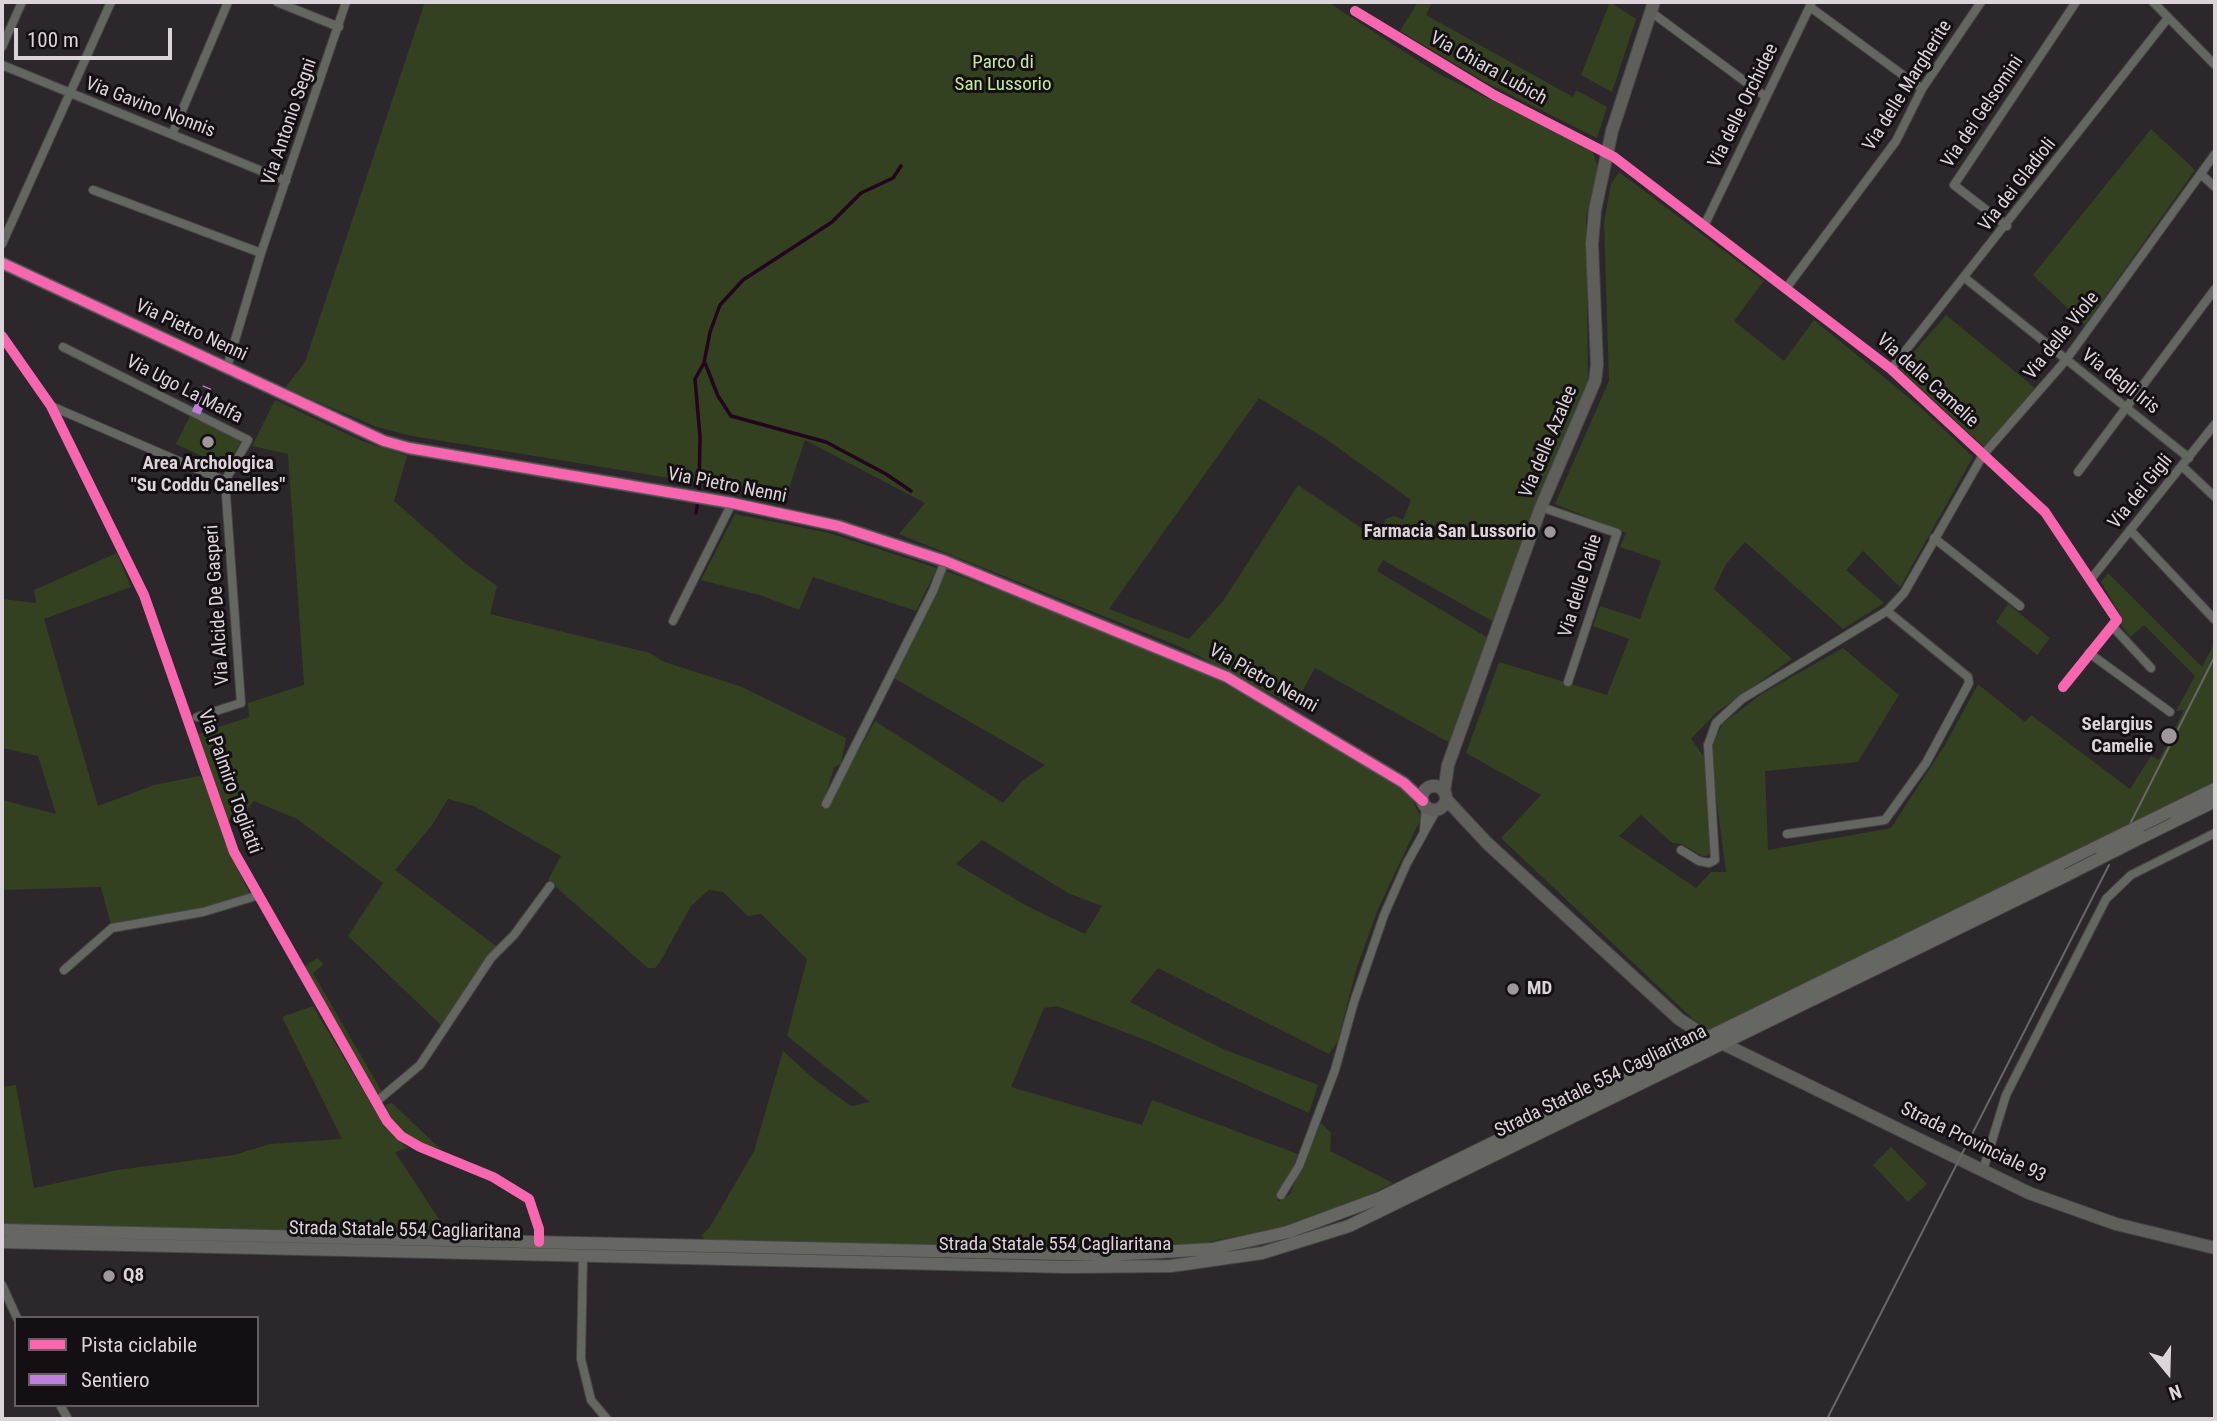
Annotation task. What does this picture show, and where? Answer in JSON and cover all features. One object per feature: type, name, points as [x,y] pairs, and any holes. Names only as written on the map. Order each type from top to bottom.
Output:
[{"type":"main road","name":"Strada Statale 554 Cagliaritana","points":[[2,1230],[1108,1255],[1212,1249],[1288,1233],[1357,1208],[2215,789]]},
{"type":"main road","name":"Strada Statale 554 Cagliaritana","points":[[2,1241],[1069,1267],[1171,1266],[1262,1253],[1349,1226],[2215,801]]},
{"type":"street","points":[[2,47],[22,2]]},
{"type":"street","points":[[2,244],[111,2]]},
{"type":"street","points":[[173,132],[228,2]]},
{"type":"street","points":[[277,2],[339,27]]},
{"type":"street","name":"Via Antonio Segni","points":[[227,367],[261,253],[346,2]]},
{"type":"street","name":"Via delle Margherite","points":[[1787,287],[1896,141],[1922,89],[1981,2]]},
{"type":"street","name":"Via dei Gelsomini","points":[[2007,226],[1954,185],[2076,2]]},
{"type":"street","points":[[2153,2],[2215,65]]},
{"type":"street","points":[[1811,4],[1922,89]]},
{"type":"street","name":"Via delle Orchidee","points":[[1705,224],[1811,4]]},
{"type":"street","points":[[1653,7],[1766,97]]},
{"type":"street","name":"Via delle Azalee","points":[[1435,798],[1541,507],[1595,381],[1597,365],[1593,223],[1607,153],[1653,7]]},
{"type":"street","name":"Via Chiara Lubich","points":[[1355,11],[1494,95],[1607,153]]},
{"type":"street","name":"Via dei Gladioli","points":[[1891,369],[2007,226],[2168,18]]},
{"type":"street","name":"Via Gavino Nonnis","points":[[2,65],[173,132],[286,181]]},
{"type":"street","name":"Via delle Camelie","points":[[1607,153],[1705,224],[1891,369],[2045,512],[2117,620],[2112,626],[2151,668]]},
{"type":"street","name":"Via delle Viole","points":[[1681,850],[1699,861],[1709,863],[1715,860],[1708,745],[1716,723],[1742,699],[1887,611],[1904,593],[1983,455],[2066,360],[2215,154]]},
{"type":"street","points":[[2202,175],[2215,187]]},
{"type":"street","points":[[93,190],[261,253]]},
{"type":"street","name":"Via Pietro Nenni","points":[[2,263],[318,412],[409,448],[732,503],[838,526],[944,561],[1227,677],[1404,783],[1435,798]]},
{"type":"street","name":"Via degli Iris","points":[[1965,278],[2189,458]]},
{"type":"street","points":[[2078,472],[2215,289]]},
{"type":"street","name":"Via Palmiro Togliatti","points":[[2,336],[51,406],[144,595],[227,837],[256,896],[387,1121],[401,1136],[516,1188],[529,1199],[539,1229],[539,1242]]},
{"type":"street","name":"Via Ugo La Malfa","points":[[63,347],[248,440],[225,481]]},
{"type":"street","points":[[51,406],[225,481]]},
{"type":"street","name":"Via dei Gigli","points":[[2091,579],[2215,424]]},
{"type":"street","points":[[2183,467],[2215,497]]},
{"type":"street","name":"Via Alcide De Gasperi","points":[[197,718],[241,703],[225,481]]},
{"type":"street","points":[[673,621],[732,503]]},
{"type":"street","name":"Via delle Dalie","points":[[1541,507],[1616,533],[1568,682]]},
{"type":"street","points":[[2130,530],[2215,620]]},
{"type":"street","points":[[1934,538],[2021,606]]},
{"type":"street","points":[[826,804],[933,591],[944,561]]},
{"type":"street","points":[[1787,834],[1885,820],[1926,763],[1969,683],[1968,677],[1887,611]]},
{"type":"street","points":[[2063,687],[2112,626]]},
{"type":"street","points":[[2089,653],[2170,712]]},
{"type":"street","points":[[1281,1195],[1299,1166],[1335,1070],[1354,1002],[1384,915],[1421,839],[1435,798],[1465,818],[1486,844],[1679,1019],[1726,1043]]},
{"type":"street","points":[[1983,1170],[2006,1095],[2106,899],[2131,875],[2215,833]]},
{"type":"street","points":[[376,1102],[420,1065],[491,958],[514,935],[550,886]]},
{"type":"street","points":[[64,970],[112,928],[203,912],[256,896]]},
{"type":"street","name":"Strada Provinciale 93","points":[[1726,1043],[2029,1193],[2116,1224],[2215,1248]]},
{"type":"street","points":[[583,1254],[581,1359],[591,1400],[607,1419]]},
{"type":"street","points":[[2,1285],[16,1316]]},
{"type":"green space","name":"Parco di San Lussorio","points":[[425,2],[1328,2],[1437,73],[1592,150],[1598,167],[1586,217],[1588,381],[1531,516],[1494,622],[1383,560],[1377,571],[1488,638],[1450,743],[1315,668],[1294,706],[1183,648],[899,534],[925,503],[805,440],[786,497],[412,436],[377,427],[285,388],[305,362]],"holes":[[[1259,398],[1326,439],[1411,500],[1403,520],[1394,516],[1385,519],[1382,538],[1369,533],[1298,485],[1223,601],[1189,639],[1109,609]]]},
{"type":"green space","points":[[1418,2],[1432,2],[1426,15],[1573,97],[1576,90],[1607,107],[1597,138],[1485,82],[1400,31]]},
{"type":"green space","points":[[1610,2],[1636,19],[1612,92],[1581,75]]},
{"type":"green space","points":[[2151,129],[2195,170],[2085,325],[2033,275]]},
{"type":"green space","points":[[1619,172],[1764,281],[1734,321],[1784,361],[1814,320],[1919,406],[1973,457],[1900,587],[1863,551],[1846,570],[1884,603],[1843,629],[1745,542],[1726,564],[1714,589],[1792,659],[1717,712],[1691,739],[1705,758],[1711,851],[1707,856],[1702,856],[1682,844],[1672,843],[1641,815],[1619,836],[1696,888],[1711,872],[1726,872],[1711,758],[1711,749],[1722,724],[1763,693],[1843,648],[1899,695],[1858,762],[1765,771],[1768,850],[1891,828],[1945,745],[1978,684],[2025,722],[2031,715],[2130,789],[2151,756],[2159,760],[2184,710],[2176,711],[2195,676],[2144,625],[2130,637],[2120,623],[2121,616],[2101,582],[2108,573],[2202,667],[2215,642],[2215,784],[1717,1029],[1708,1029],[1696,1022],[1501,838],[1541,795],[1466,753],[1499,662],[1607,695],[1629,639],[1593,626],[1600,606],[1640,619],[1661,561],[1620,547],[1626,533],[1555,504],[1609,381],[1604,222],[1611,184]]},
{"type":"green space","points":[[1946,315],[2035,388],[1984,447],[1899,369]]},
{"type":"green space","points":[[275,400],[362,441],[407,456],[394,501],[466,564],[497,586],[490,614],[650,653],[662,661],[742,687],[846,738],[841,763],[834,768],[823,802],[828,805],[875,721],[1003,803],[1022,781],[1045,765],[894,678],[946,571],[1126,638],[1211,676],[1400,787],[1410,795],[1421,818],[1378,909],[1356,970],[1338,1041],[1329,1054],[1158,968],[1130,1002],[1223,1049],[1318,1085],[1309,1113],[1153,1043],[1057,1006],[1044,1008],[1011,1087],[1142,1125],[1152,1100],[1298,1154],[1284,1188],[1276,1194],[1278,1202],[1290,1194],[1321,1123],[1331,1133],[1330,1151],[1393,1183],[1341,1209],[1300,1223],[1189,1246],[1116,1249],[706,1240],[701,1236],[710,1227],[754,1151],[783,1051],[815,1080],[851,1106],[870,1102],[787,1036],[807,959],[761,914],[748,916],[723,892],[709,890],[691,906],[660,962],[655,968],[648,968],[548,880],[561,856],[474,806],[448,799],[432,825],[395,870],[496,946],[442,1026],[348,936],[383,883],[297,819],[254,801],[242,815],[226,821],[198,734],[249,717],[248,703],[304,685],[288,454],[252,446]],"holes":[[[982,840],[1068,893],[1102,906],[1085,934],[1027,906],[956,864]]]},
{"type":"green space","name":"Area Archologica \"Su Coddu Canelles\"","points":[[190,416],[241,441],[227,468],[176,444]]},
{"type":"green space","points":[[735,514],[829,533],[937,568],[916,611],[813,577],[799,610],[763,596],[701,580]]},
{"type":"green space","points":[[117,553],[131,587],[44,619],[98,806],[154,785],[199,776],[204,780],[224,840],[250,894],[216,907],[111,925],[101,887],[2,890],[2,800],[56,814],[38,756],[2,748],[2,599],[36,603],[34,590]]},
{"type":"green space","points":[[2008,604],[2050,638],[2037,655],[1996,622]]},
{"type":"green space","points":[[317,958],[324,964],[313,973],[382,1092],[379,1094],[373,1092],[304,967]]},
{"type":"green space","points":[[313,1006],[385,1127],[407,1148],[395,1152],[448,1233],[2,1225],[2,1087],[16,1085],[34,1188],[117,1170],[234,1155],[270,1144],[342,1139],[282,1017]]},
{"type":"green space","points":[[392,1103],[443,1149],[426,1146],[402,1134],[387,1113],[385,1105]]},
{"type":"green space","points":[[1891,1147],[1927,1184],[1908,1202],[1873,1165]]},
{"type":"waterway","points":[[699,493],[700,437],[695,379],[704,363],[710,332],[720,305],[743,280],[832,222],[861,193],[893,178],[901,166]]},
{"type":"waterway","points":[[705,363],[718,396],[731,416],[826,442],[886,474],[911,491]]},
{"type":"waterway","points":[[696,513],[698,501]]},
{"type":"tram line","points":[[2128,828],[2215,656]]},
{"type":"tram line","points":[[1827,1419],[2109,865]]},
{"type":"marked path","points":[[196,413],[207,387]]},
{"type":"cycle path","points":[[1355,11],[1494,95],[1614,157],[1891,369],[2045,512],[2117,620],[2063,687]]},
{"type":"cycle path","points":[[2,263],[384,441],[409,448],[732,503],[838,526],[945,561],[1227,677],[1404,783],[1423,801]]},
{"type":"cycle path","points":[[2,336],[51,406],[144,595],[234,852],[387,1121],[401,1136],[420,1147],[493,1177],[529,1199],[539,1229],[539,1242]]},
{"type":"place","name":"Area Archologica \"Su Coddu Canelles\"","points":[[208,442]]},
{"type":"place","name":"Farmacia San Lussorio","points":[[1550,532]]},
{"type":"place","name":"Selargius Camelie","points":[[2169,736]]},
{"type":"place","name":"MD","points":[[1513,989]]},
{"type":"place","name":"Q8","points":[[109,1276]]}]
